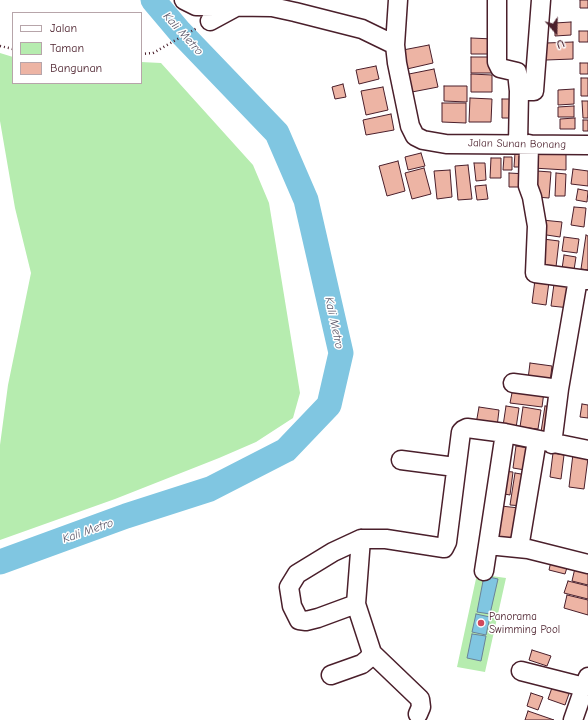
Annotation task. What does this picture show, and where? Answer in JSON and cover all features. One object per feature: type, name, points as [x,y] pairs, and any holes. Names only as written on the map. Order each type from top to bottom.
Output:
[{"type":"street","points":[[184,0],[196,6],[272,8],[343,23],[362,29],[395,45]]},
{"type":"street","name":"Jalan Sunan Bonang","points":[[398,0],[395,45],[397,63],[412,131],[415,136],[423,140],[446,144],[588,145]]},
{"type":"street","points":[[497,0],[497,62],[500,68],[517,72],[528,186],[532,197],[537,226],[535,273],[583,279],[559,389],[519,548]]},
{"type":"street","points":[[519,91],[534,91],[541,0]]},
{"type":"street","points":[[210,21],[238,6]]},
{"type":"street","points":[[512,383],[559,389]]},
{"type":"street","points":[[356,604],[318,618],[306,621],[300,620],[292,606],[289,587],[297,574],[333,552],[361,539],[386,539],[444,548],[447,542],[460,432],[463,430],[467,428],[505,433],[588,450]]},
{"type":"street","points":[[484,571],[505,433]]},
{"type":"street","points":[[401,460],[456,467]]},
{"type":"street","points":[[361,539],[356,604],[372,653],[420,699],[421,707],[418,714]]},
{"type":"street","points":[[488,545],[548,553],[588,564]]},
{"type":"street","points":[[331,675],[362,664],[372,653]]},
{"type":"street","points":[[521,671],[586,682],[572,720]]},
{"type":"path","points":[[142,54],[153,53],[210,21]]},
{"type":"path","points":[[0,46],[12,49]]},
{"type":"green space","points":[[0,53],[12,57],[12,84],[142,84],[142,62],[161,63],[253,165],[269,203],[300,393],[293,418],[256,442],[115,499],[0,540],[0,445],[8,385],[31,273],[15,208],[0,121]]},
{"type":"green space","name":"Panorama Swimming Pool","points":[[477,574],[506,578],[485,672],[457,667]]},
{"type":"water","points":[[484,576],[498,579],[490,614],[477,612]]},
{"type":"water","points":[[476,614],[490,617],[486,635],[472,632]]},
{"type":"water","points":[[472,634],[486,636],[481,661],[467,658]]},
{"type":"building","points":[[580,0],[588,0],[588,8],[580,8]]},
{"type":"building","points":[[571,22],[571,35],[555,36],[555,23]]},
{"type":"building","points":[[579,31],[588,31],[588,42],[579,42]]},
{"type":"building","points":[[471,38],[493,39],[493,54],[471,54]]},
{"type":"building","points":[[573,42],[573,59],[546,60],[546,43]]},
{"type":"building","points":[[429,45],[433,63],[407,69],[403,50]]},
{"type":"building","points":[[471,57],[493,57],[492,73],[471,73]]},
{"type":"building","points":[[580,63],[588,63],[588,74],[580,74]]},
{"type":"building","points":[[376,66],[379,79],[359,84],[356,70]]},
{"type":"building","points":[[434,69],[438,87],[412,92],[409,74]]},
{"type":"building","points":[[471,74],[492,75],[492,92],[471,92]]},
{"type":"building","points":[[581,78],[588,78],[588,96],[581,96]]},
{"type":"building","points":[[343,84],[346,97],[335,99],[332,87]]},
{"type":"building","points":[[444,86],[467,86],[467,102],[444,101]]},
{"type":"building","points":[[383,87],[388,110],[366,115],[361,91]]},
{"type":"building","points":[[574,89],[574,104],[558,105],[558,90]]},
{"type":"building","points":[[470,98],[492,99],[491,122],[469,122]]},
{"type":"building","points":[[502,99],[516,99],[516,118],[502,118]]},
{"type":"building","points":[[582,101],[588,101],[588,118],[583,118]]},
{"type":"building","points":[[442,103],[466,103],[466,123],[442,122]]},
{"type":"building","points":[[574,106],[574,117],[558,117],[558,107]]},
{"type":"building","points":[[391,114],[394,130],[366,135],[363,120]]},
{"type":"building","points":[[575,118],[575,129],[560,129],[560,119]]},
{"type":"building","points":[[583,120],[588,120],[588,131],[583,131]]},
{"type":"building","points":[[534,150],[566,151],[566,170],[533,168]]},
{"type":"building","points":[[421,153],[425,166],[408,170],[405,157]]},
{"type":"building","points":[[515,153],[526,154],[526,167],[514,167]]},
{"type":"building","points":[[504,157],[512,157],[512,170],[503,170]]},
{"type":"building","points":[[491,158],[501,158],[501,178],[490,178]]},
{"type":"building","points":[[398,161],[405,191],[387,196],[379,166]]},
{"type":"building","points":[[474,163],[485,163],[486,180],[476,181]]},
{"type":"building","points":[[468,165],[472,199],[458,200],[455,166]]},
{"type":"building","points":[[424,168],[431,194],[412,199],[405,173]]},
{"type":"building","points":[[573,169],[588,171],[588,186],[571,184]]},
{"type":"building","points":[[450,170],[452,197],[437,199],[434,171]]},
{"type":"building","points":[[537,171],[551,172],[549,198],[536,197]]},
{"type":"building","points":[[509,173],[527,174],[526,187],[509,187]]},
{"type":"building","points":[[556,173],[566,174],[565,196],[555,196]]},
{"type":"building","points":[[486,185],[488,199],[477,200],[475,186]]},
{"type":"building","points":[[578,189],[588,191],[587,202],[576,200]]},
{"type":"building","points":[[574,207],[586,208],[584,227],[571,225]]},
{"type":"building","points":[[542,220],[562,222],[560,237],[540,234]]},
{"type":"building","points":[[586,235],[588,236],[588,270],[581,269]]},
{"type":"building","points":[[564,237],[579,239],[577,253],[562,251]]},
{"type":"building","points":[[543,239],[559,241],[556,267],[539,265]]},
{"type":"building","points":[[564,255],[576,257],[574,270],[562,269]]},
{"type":"building","points":[[535,280],[549,282],[546,305],[532,303]]},
{"type":"building","points":[[554,284],[573,286],[570,308],[551,306]]},
{"type":"building","points":[[530,363],[552,366],[550,382],[528,379]]},
{"type":"building","points":[[513,388],[544,392],[542,407],[510,403]]},
{"type":"building","points":[[582,404],[588,405],[588,418],[580,417]]},
{"type":"building","points":[[506,406],[519,408],[516,428],[503,426]]},
{"type":"building","points":[[545,406],[555,407],[551,433],[541,432]]},
{"type":"building","points":[[479,407],[499,410],[497,427],[476,424]]},
{"type":"building","points":[[523,407],[541,410],[538,429],[520,427]]},
{"type":"building","points":[[516,446],[528,448],[525,470],[513,468]]},
{"type":"building","points":[[553,453],[564,455],[561,479],[550,477]]},
{"type":"building","points":[[573,454],[588,458],[584,489],[569,487]]},
{"type":"building","points":[[502,471],[513,472],[510,495],[499,493]]},
{"type":"building","points":[[515,473],[527,475],[523,506],[510,505]]},
{"type":"building","points":[[501,506],[519,508],[514,545],[496,542]]},
{"type":"building","points":[[552,557],[569,561],[565,574],[549,570]]},
{"type":"building","points":[[575,568],[588,571],[588,585],[572,581]]},
{"type":"building","points":[[568,581],[588,586],[588,599],[564,593]]},
{"type":"building","points":[[567,595],[588,600],[588,615],[564,608]]},
{"type":"building","points":[[532,650],[551,656],[547,666],[529,660]]},
{"type":"building","points":[[554,682],[571,688],[565,705],[548,699]]},
{"type":"building","points":[[531,693],[543,697],[538,710],[527,706]]},
{"type":"building","points":[[528,711],[554,720],[525,720]]},
{"type":"waterway","name":"Kali Metro","points":[[0,562],[126,516],[210,489],[286,450],[329,405],[341,353],[306,200],[277,133],[180,32],[153,0]]},
{"type":"place","name":"Panorama Swimming Pool","points":[[481,623]]}]
